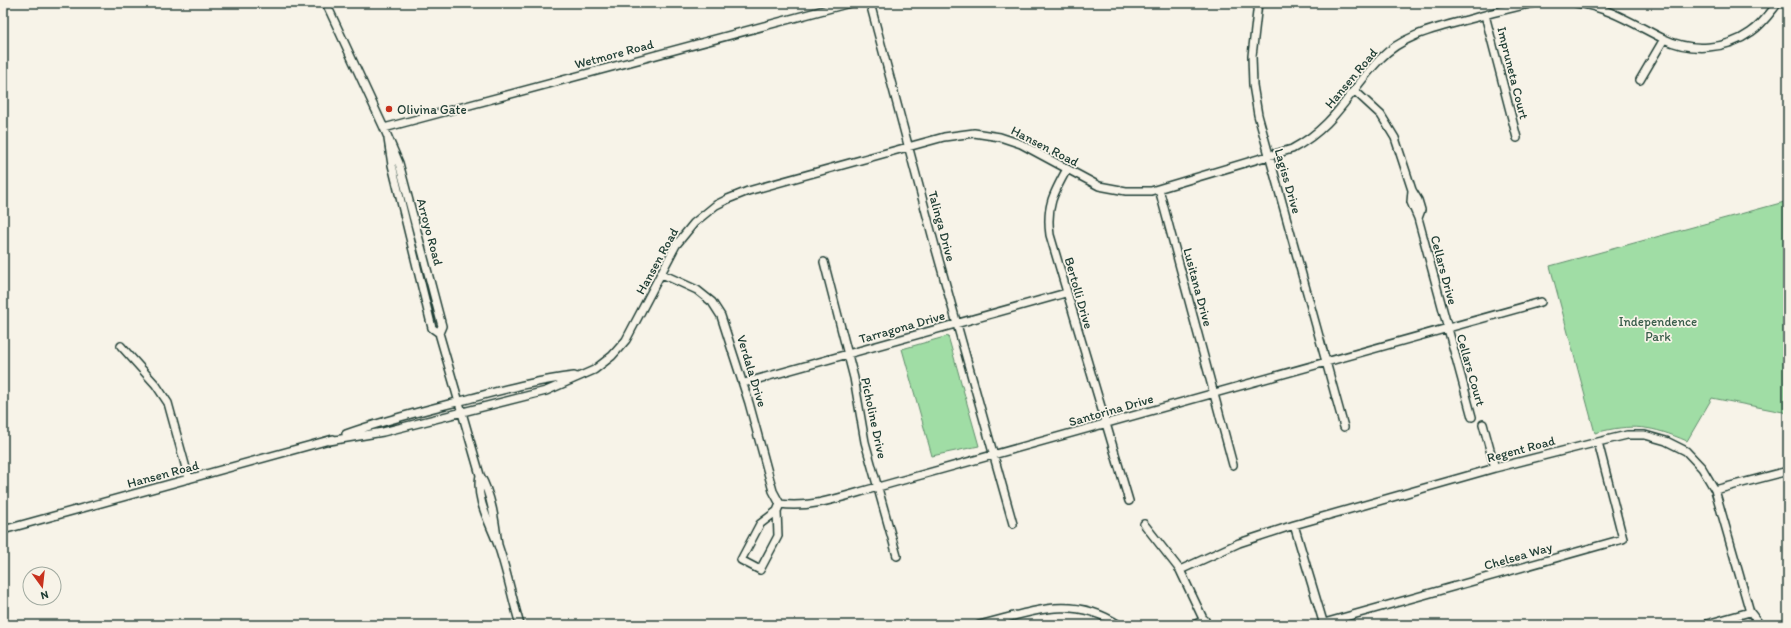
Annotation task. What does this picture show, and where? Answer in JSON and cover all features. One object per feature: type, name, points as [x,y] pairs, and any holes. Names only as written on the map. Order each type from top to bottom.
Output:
[{"type":"street","name":"Arroyo Road","points":[[326,3],[388,139],[392,165],[432,328],[439,333],[460,401],[480,475],[486,486],[495,519],[498,545],[520,625]]},
{"type":"street","name":"Wetmore Road","points":[[384,128],[850,3]]},
{"type":"street","name":"Talinga Drive","points":[[870,3],[1013,524]]},
{"type":"street","name":"Lagiss Drive","points":[[1258,3],[1252,43],[1252,77],[1258,115],[1344,427]]},
{"type":"street","name":"Hansen Road","points":[[329,441],[383,432],[462,410],[546,391],[584,375],[604,363],[626,340],[676,245],[686,232],[705,214],[728,199],[748,191],[955,134],[981,133],[1021,144],[1099,186],[1113,189],[1151,191],[1292,149],[1317,134],[1338,114],[1381,58],[1401,43],[1430,30],[1535,3]]},
{"type":"street","points":[[1576,3],[1611,12],[1664,39],[1691,47],[1722,46],[1738,40],[1752,32],[1778,3]]},
{"type":"street","name":"Impruneta Court","points":[[1485,15],[1517,138]]},
{"type":"street","points":[[1640,80],[1664,39]]},
{"type":"street","name":"Cellars Drive","points":[[1355,91],[1377,110],[1389,126],[1398,144],[1412,190],[1421,210],[1418,218],[1448,329]]},
{"type":"street","name":"Bertolli Drive","points":[[1067,169],[1051,201],[1048,217],[1050,235],[1129,501]]},
{"type":"street","name":"Lusitana Drive","points":[[1159,189],[1233,465]]},
{"type":"street","name":"Picholine Drive","points":[[824,262],[854,378],[864,442],[897,556]]},
{"type":"street","name":"Verdala Drive","points":[[662,274],[697,290],[717,309],[727,330],[744,383],[778,508]]},
{"type":"street","name":"Tarragona Drive","points":[[744,383],[1066,293]]},
{"type":"street","name":"Santorina Drive","points":[[778,508],[832,499],[878,487],[1107,424],[1213,392],[1448,329],[1541,302]]},
{"type":"street","name":"Cellars Court","points":[[1448,329],[1472,417]]},
{"type":"street","points":[[121,346],[156,385],[168,403],[189,479]]},
{"type":"street","name":"Hansen Road","points":[[3,530],[329,441],[380,422],[543,380],[584,375]]},
{"type":"street","points":[[1484,424],[1495,468]]},
{"type":"street","name":"Regent Road","points":[[1180,570],[1239,543],[1294,525],[1495,468],[1627,435],[1645,435],[1666,441],[1686,451],[1702,468],[1715,490],[1750,612],[1760,625]]},
{"type":"street","name":"Chelsea Way","points":[[1324,624],[1623,539],[1598,442]]},
{"type":"street","points":[[1715,490],[1788,471]]},
{"type":"street","points":[[778,508],[778,536],[760,570],[741,560],[760,524],[778,508]]},
{"type":"street","points":[[1144,524],[1180,570],[1206,623],[1193,625]]},
{"type":"street","points":[[1294,525],[1324,624]]},
{"type":"street","points":[[979,625],[1055,607],[1078,608],[1091,611],[1106,617],[1119,625]]},
{"type":"street","points":[[1703,625],[1750,612]]},
{"type":"green space","name":"Independence Park","points":[[1788,201],[1788,413],[1712,398],[1687,441],[1652,429],[1631,427],[1595,433],[1550,266]]},
{"type":"green space","points":[[948,336],[979,446],[932,456],[902,349]]},
{"type":"place","name":"Olivina Gate","points":[[389,109]]}]
